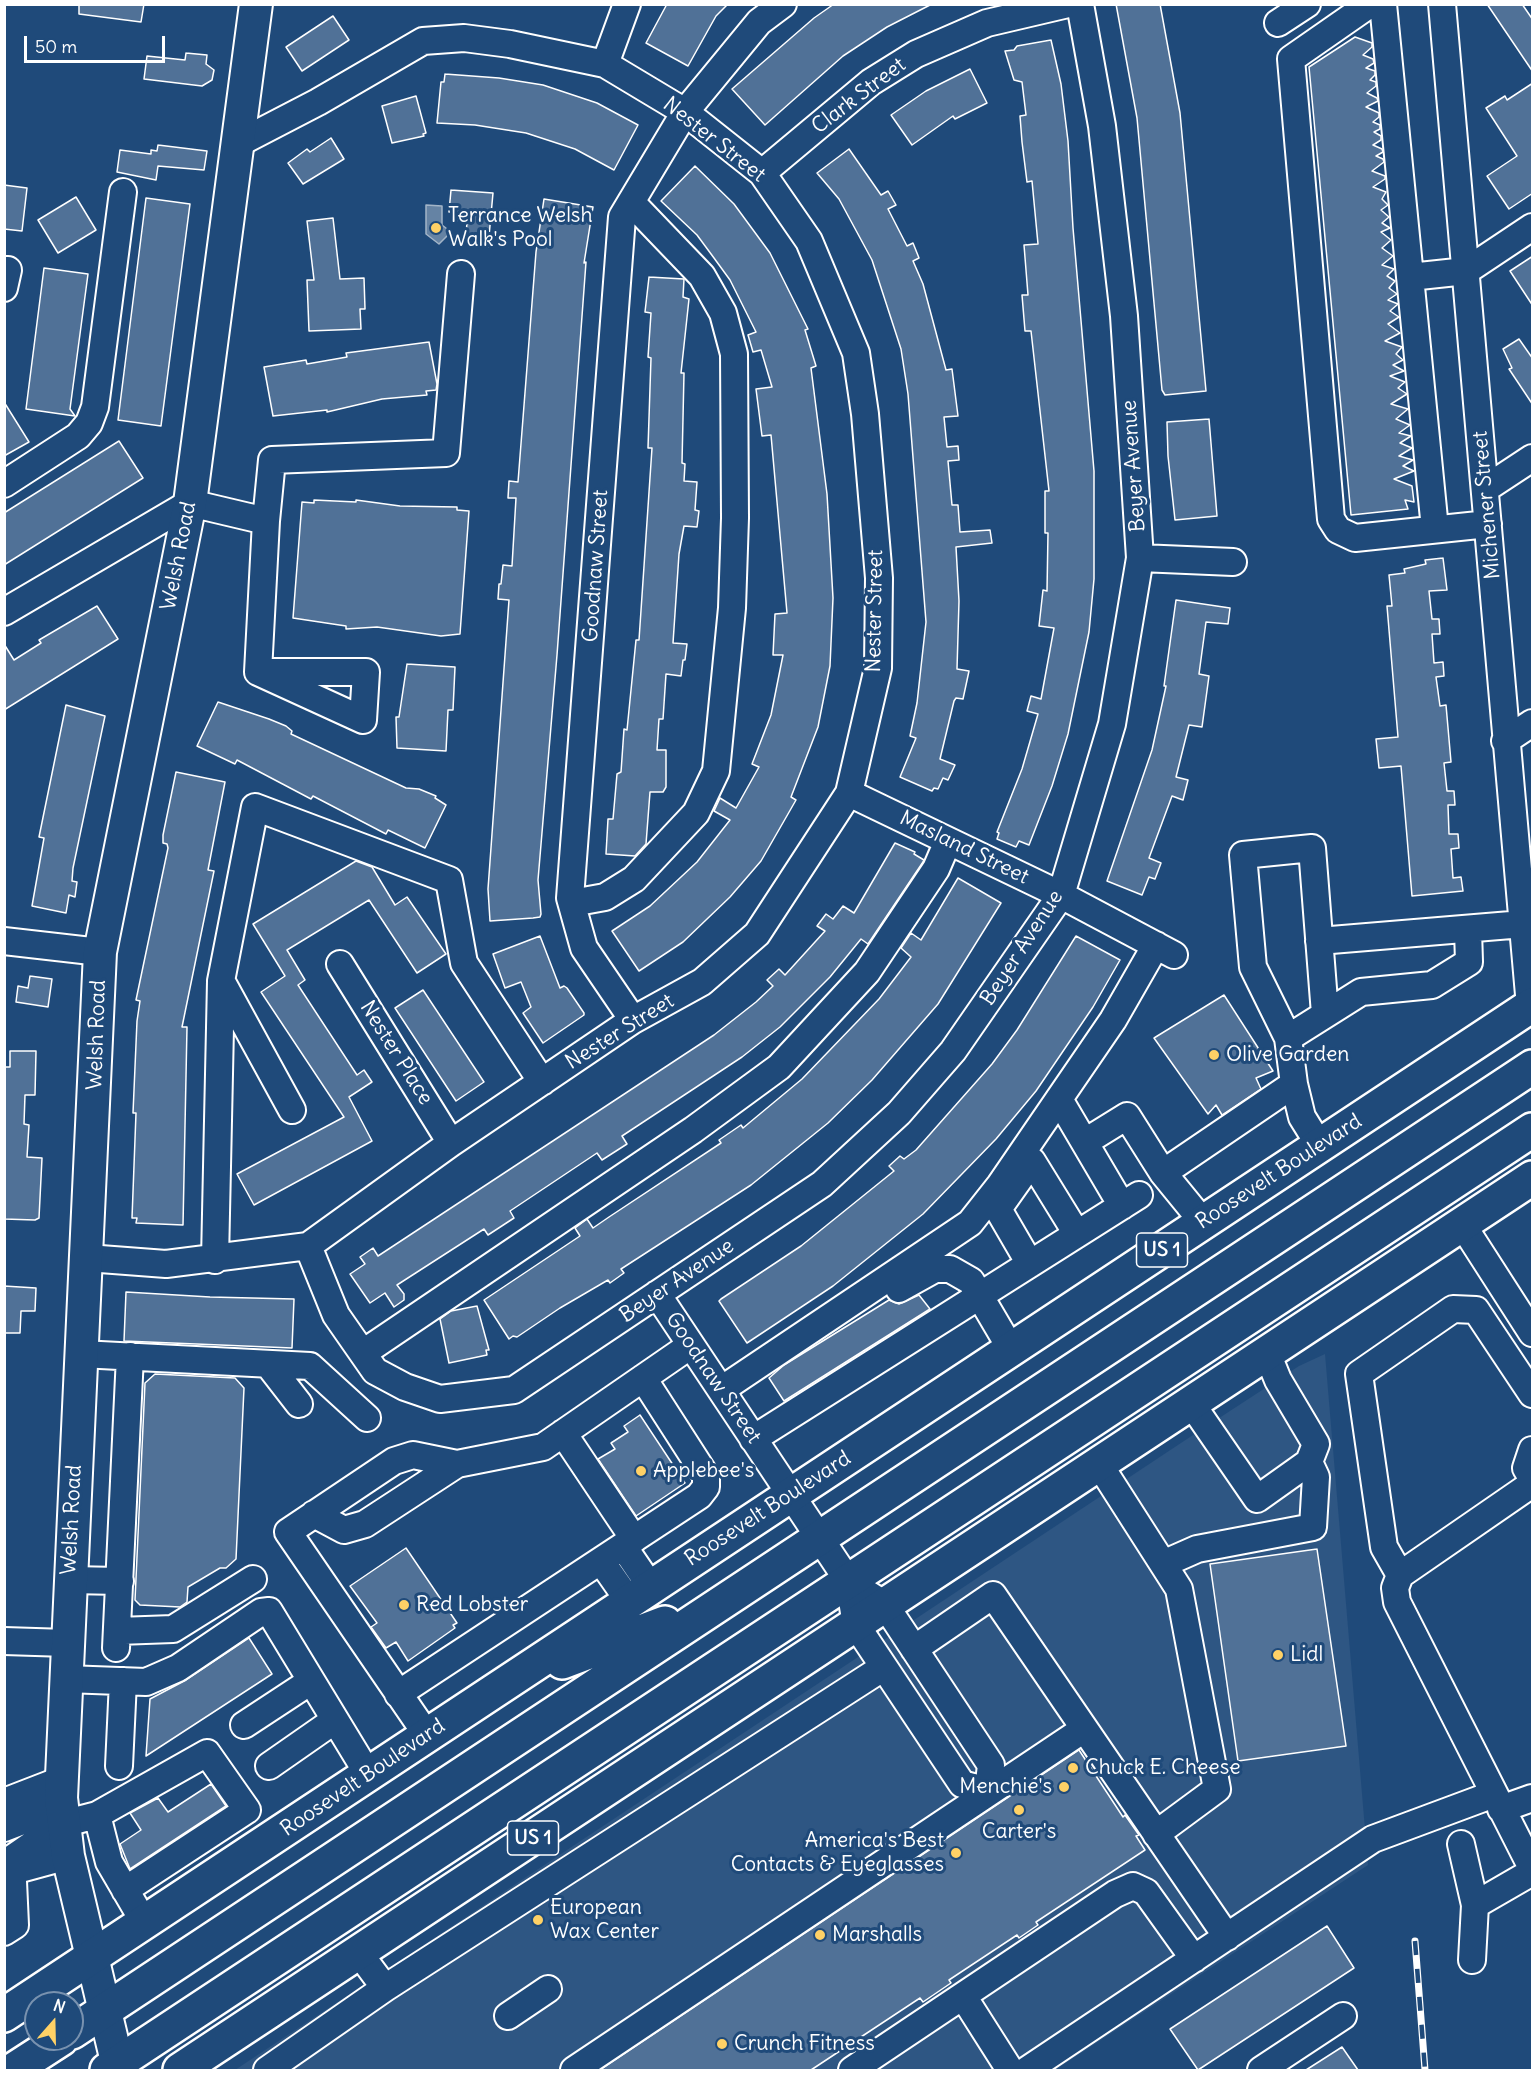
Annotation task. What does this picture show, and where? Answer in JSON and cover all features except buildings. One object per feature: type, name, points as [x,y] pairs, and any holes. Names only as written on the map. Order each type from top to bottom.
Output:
[{"type":"highway","name":"Roosevelt Boulevard","points":[[4,2014],[1532,1005]]},
{"type":"highway","name":"US 1","points":[[84,2024],[1533,1067]]},
{"type":"highway","name":"US 1","points":[[114,2068],[1533,1130]]},
{"type":"highway","name":"US 1","points":[[180,2070],[1533,1178]]},
{"type":"highway","points":[[507,1682],[720,1603]]},
{"type":"highway","points":[[501,1811],[673,1745]]},
{"type":"highway","points":[[13,2070],[42,2051]]},
{"type":"main road","name":"Welsh Road","points":[[114,2068],[105,2010],[68,1856],[61,1803],[69,1580],[87,1258],[100,952],[190,503],[256,4]]},
{"type":"street","points":[[605,64],[627,4]]},
{"type":"street","name":"Goodnaw Street","points":[[633,1020],[584,948],[572,903],[622,217],[685,112],[759,22],[783,4]]},
{"type":"street","name":"Clark Street","points":[[762,173],[871,82],[916,54],[987,23],[1068,4]]},
{"type":"street","name":"Beyer Avenue","points":[[309,1246],[336,1315],[375,1371],[405,1387],[440,1399],[514,1390],[822,1184],[899,1113],[953,1051],[1060,895],[1112,724],[1140,558],[1121,292],[1102,126],[1080,4]]},
{"type":"street","points":[[1278,23],[1307,4]]},
{"type":"street","points":[[1370,4],[1291,59],[1331,519],[1338,530],[1355,538],[1488,524]]},
{"type":"street","points":[[1383,4],[1435,529]]},
{"type":"street","name":"Michener Street","points":[[1442,4],[1505,741],[1525,857],[1523,924],[1532,1005]]},
{"type":"street","name":"Nester Street","points":[[87,1258],[166,1264],[215,1260],[309,1246],[451,1143],[633,1020],[702,982],[757,934],[849,793],[878,668],[879,578],[865,414],[856,353],[809,241],[762,173],[685,112],[605,64],[510,44],[464,38],[423,41],[318,102],[239,143]]},
{"type":"street","points":[[4,484],[78,436],[89,423],[95,407],[123,192]]},
{"type":"street","points":[[572,903],[605,897],[634,879],[696,813],[716,771],[732,608],[735,518],[734,354],[723,313],[702,276],[631,202]]},
{"type":"street","points":[[1410,277],[1466,270],[1533,226]]},
{"type":"street","points":[[4,270],[8,270],[4,288]]},
{"type":"street","points":[[258,672],[266,521],[272,460],[446,453],[461,274]]},
{"type":"street","points":[[1485,489],[1533,458]]},
{"type":"street","points":[[4,612],[190,503],[266,521]]},
{"type":"street","points":[[1140,558],[1233,562]]},
{"type":"street","points":[[1505,741],[1533,723]]},
{"type":"street","name":"Masland Street","points":[[849,793],[1060,895],[1165,950],[1059,1099]]},
{"type":"street","points":[[215,1260],[221,981],[255,807],[449,880],[464,963],[542,1082]]},
{"type":"street","points":[[363,1353],[693,1130],[779,1066],[867,972],[936,869],[948,841]]},
{"type":"street","points":[[1320,1146],[1302,1117],[1294,1084],[1288,1038],[1253,967],[1243,855],[1312,848],[1325,1014]]},
{"type":"street","points":[[1319,941],[1523,924]]},
{"type":"street","points":[[1288,1038],[1361,992],[1432,985],[1469,962],[1468,930]]},
{"type":"street","points":[[4,941],[100,952]]},
{"type":"street","name":"Nester Place","points":[[340,964],[451,1143]]},
{"type":"street","points":[[221,981],[292,1110]]},
{"type":"street","points":[[1162,1173],[1294,1084]]},
{"type":"street","points":[[723,1394],[970,1223],[1000,1185],[1059,1099],[1085,1143],[1131,1200],[753,1439]]},
{"type":"street","points":[[1085,1143],[1127,1116],[1162,1173],[1203,1222]]},
{"type":"street","points":[[1030,1264],[998,1209],[1032,1161],[1077,1234]]},
{"type":"street","points":[[1462,1224],[1533,1333]]},
{"type":"street","points":[[723,1394],[790,1358],[935,1269],[950,1269],[971,1281],[978,1297],[1011,1349]]},
{"type":"street","name":"Goodnaw Street","points":[[657,1294],[849,1582],[885,1605]]},
{"type":"street","points":[[1400,1575],[1384,1547],[1359,1374],[1453,1309],[1476,1310],[1533,1395]]},
{"type":"street","points":[[314,1514],[344,1530],[364,1524],[457,1464],[543,1447],[691,1345]]},
{"type":"street","points":[[1191,1403],[1257,1499],[1309,1462],[1316,1444],[1278,1380],[1268,1353]]},
{"type":"street","points":[[81,1354],[310,1366],[367,1418]]},
{"type":"street","points":[[130,1356],[117,1639],[173,1629],[252,1579]]},
{"type":"street","points":[[268,1364],[299,1404]]},
{"type":"street","points":[[398,1694],[699,1496],[706,1487],[706,1476],[643,1378]]},
{"type":"street","points":[[562,1433],[628,1543],[640,1594]]},
{"type":"street","points":[[1533,1450],[1526,1468],[1533,1478]]},
{"type":"street","points":[[428,1735],[288,1532],[394,1461],[413,1455],[457,1464]]},
{"type":"street","points":[[1163,1564],[1197,1549],[1313,1527],[1316,1477],[1309,1462]]},
{"type":"street","points":[[1100,1464],[1179,1589],[1217,1789],[1156,1834]]},
{"type":"street","points":[[1533,1484],[1400,1575],[1395,1588],[1397,1602],[1533,1868]]},
{"type":"street","points":[[601,1561],[640,1594]]},
{"type":"street","points":[[69,1580],[120,1581]]},
{"type":"street","name":"Goodnaw Street","points":[[849,1582],[856,1624]]},
{"type":"street","points":[[914,1649],[993,1595],[1227,1938]]},
{"type":"street","points":[[885,1605],[991,1765],[988,1791]]},
{"type":"street","points":[[66,1678],[146,1682],[178,1668],[261,1612],[269,1611],[368,1774]]},
{"type":"street","points":[[856,1624],[962,1784],[988,1791]]},
{"type":"street","points":[[4,1641],[68,1643]]},
{"type":"street","points":[[267,2070],[385,1988],[884,1667]]},
{"type":"street","points":[[119,1766],[123,1681]]},
{"type":"street","points":[[244,1725],[311,1681]]},
{"type":"street","points":[[269,1766],[335,1720]]},
{"type":"street","points":[[574,2070],[988,1791],[1084,1729]]},
{"type":"street","points":[[4,1802],[61,1803],[97,1815],[207,1753],[247,1810],[125,1890]]},
{"type":"street","points":[[1027,2070],[1373,1839],[1498,1802],[1533,1798]]},
{"type":"street","points":[[4,1828],[61,1803]]},
{"type":"street","points":[[4,1932],[15,1925],[10,1864],[61,1803]]},
{"type":"street","points":[[97,1815],[109,1862],[144,1922]]},
{"type":"street","points":[[237,1817],[257,1848]]},
{"type":"street","points":[[1461,1844],[1475,1905],[1472,1960]]},
{"type":"street","points":[[10,1864],[68,1856]]},
{"type":"street","points":[[1475,1905],[1533,1872]]},
{"type":"street","points":[[852,2070],[1115,1894],[1133,1886],[1146,1893],[1194,1959]]},
{"type":"street","points":[[359,1953],[385,1988]]},
{"type":"street","points":[[508,2016],[548,1989]]},
{"type":"street","points":[[963,1996],[1010,2070]]},
{"type":"street","points":[[1262,2070],[1343,2016]]},
{"type":"shaded area","name":"Terrance Welsh Walk's Pool","points":[[426,205],[442,206],[442,225],[451,232],[439,244],[426,234]]},
{"type":"shaded area","points":[[1325,1354],[1368,1865],[1055,2070],[235,2070],[1187,1439],[1299,1366]]},
{"type":"railway","points":[[1415,1941],[1425,2070]]},
{"type":"place","name":"Terrance Welsh Walk's Pool","points":[[436,228]]},
{"type":"place","name":"Olive Garden","points":[[1214,1055]]},
{"type":"place","name":"Applebee's","points":[[641,1471]]},
{"type":"place","name":"Red Lobster","points":[[404,1605]]},
{"type":"place","name":"Lidl","points":[[1278,1655]]},
{"type":"place","name":"Chuck E. Cheese","points":[[1073,1768]]},
{"type":"place","name":"Menchie's","points":[[1064,1787]]},
{"type":"place","name":"Carter's","points":[[1019,1810]]},
{"type":"place","name":"America's Best Contacts & Eyeglasses","points":[[956,1853]]},
{"type":"place","name":"European Wax Center","points":[[538,1920]]},
{"type":"place","name":"Marshalls","points":[[820,1935]]},
{"type":"place","name":"Crunch Fitness","points":[[722,2044]]}]
